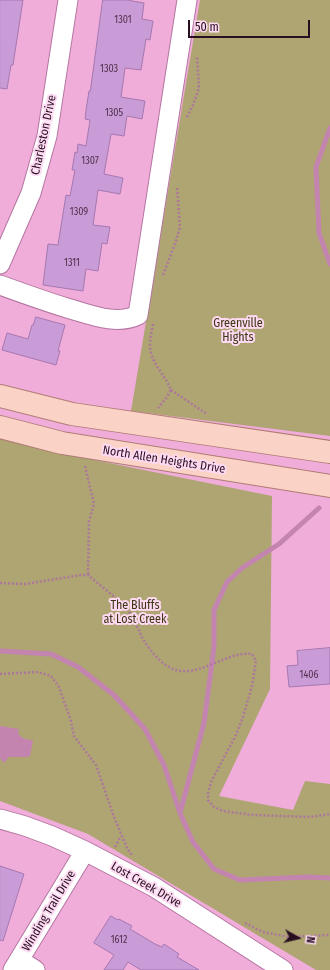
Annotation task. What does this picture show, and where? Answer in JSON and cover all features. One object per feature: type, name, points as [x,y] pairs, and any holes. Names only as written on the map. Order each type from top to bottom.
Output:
[{"type":"main road","points":[[0,396],[72,414],[330,452]]},
{"type":"main road","name":"North Allen Heights Drive","points":[[0,427],[62,444],[330,486]]},
{"type":"street","name":"Charleston Drive","points":[[0,264],[32,192],[46,136],[68,0]]},
{"type":"street","points":[[0,285],[32,297],[100,318],[119,320],[131,319],[138,315],[187,0]]},
{"type":"street","name":"Lost Creek Drive","points":[[0,819],[32,828],[85,851],[154,887],[283,970]]},
{"type":"street","name":"Winding Trail Drive","points":[[16,965],[85,851]]},
{"type":"street","points":[[16,965],[35,970]]},
{"type":"path","points":[[187,118],[199,88],[197,54]]},
{"type":"path","points":[[162,278],[176,244],[180,227],[180,208],[176,184]]},
{"type":"path","points":[[153,323],[150,345],[152,356],[167,380],[171,390],[210,416]]},
{"type":"path","points":[[157,409],[171,390]]},
{"type":"path","points":[[84,462],[94,504],[88,522],[88,575]]},
{"type":"path","points":[[0,583],[25,584],[88,575],[127,609],[155,656],[167,666],[182,671],[199,668],[241,654],[252,654],[256,661],[252,686],[236,734],[210,782],[208,800],[214,807],[223,811],[252,815],[310,817],[330,814]]},
{"type":"path","points":[[0,674],[38,672],[51,676],[59,686],[71,721],[74,736],[96,765],[114,817],[128,850],[133,856]]},
{"type":"path","points":[[243,922],[264,932],[289,937],[330,935]]},
{"type":"green space","name":"Greenville Hights","points":[[200,0],[330,0],[330,436],[131,411]]},
{"type":"green space","name":"The Bluffs at Lost Creek","points":[[0,437],[60,453],[272,496],[270,689],[219,796],[293,810],[305,781],[330,784],[330,970],[316,970],[88,834],[0,801]]},
{"type":"shaded area","points":[[0,726],[19,729],[18,733],[21,736],[33,741],[30,756],[9,757],[4,763],[0,758]]},
{"type":"building","points":[[0,0],[23,0],[13,65],[11,65],[7,89],[0,88]]},
{"type":"building","points":[[103,0],[127,0],[144,3],[142,19],[153,21],[150,40],[146,39],[141,70],[125,68],[121,97],[145,101],[142,119],[127,116],[124,136],[111,134],[104,174],[123,178],[120,194],[98,190],[93,225],[110,227],[107,244],[102,243],[98,271],[86,269],[83,291],[43,285],[48,244],[58,245],[66,195],[70,196],[75,170],[72,170],[75,152],[77,153],[78,144],[86,146],[90,120],[85,119],[86,110]]},
{"type":"building","points":[[36,317],[65,325],[56,365],[2,350],[7,333],[28,339]]},
{"type":"building","points":[[330,648],[330,684],[289,687],[287,666],[298,665],[297,651]]},
{"type":"building","points":[[0,866],[24,874],[3,941],[0,940]]},
{"type":"building","points":[[111,916],[132,926],[130,929],[155,944],[162,947],[164,944],[179,954],[177,957],[199,970],[141,970],[128,962],[123,970],[104,970],[114,955],[94,943]]},
{"type":"waterway","points":[[330,128],[316,167],[319,233],[330,264]]},
{"type":"waterway","points":[[180,813],[204,723],[214,647],[214,610],[227,582],[242,568],[279,544],[319,508]]},
{"type":"waterway","points":[[0,651],[51,654],[78,667],[114,695],[145,729],[164,765],[180,813],[193,842],[214,869],[240,880],[308,877],[330,878]]}]
